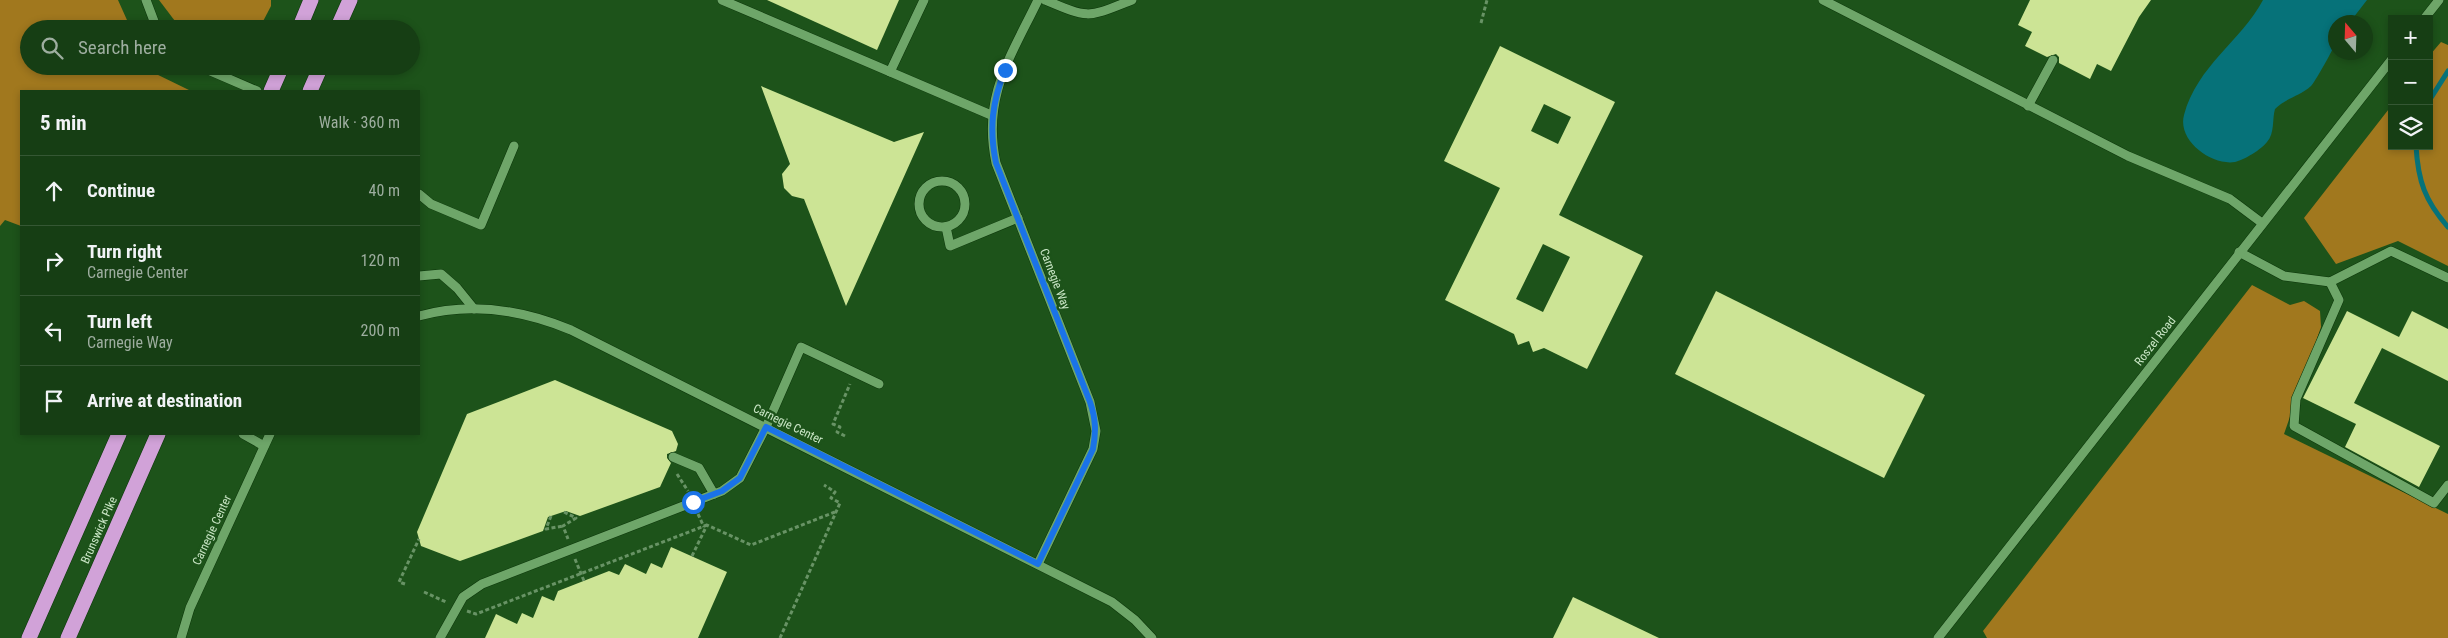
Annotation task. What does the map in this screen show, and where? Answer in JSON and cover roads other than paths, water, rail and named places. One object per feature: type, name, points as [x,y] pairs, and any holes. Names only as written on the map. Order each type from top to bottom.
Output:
[{"type":"highway","points":[[302,20],[311,0]]},
{"type":"highway","points":[[341,20],[350,0]]},
{"type":"highway","points":[[271,90],[278,75]]},
{"type":"highway","points":[[310,90],[317,75]]},
{"type":"highway","name":"Brunswick Pike","points":[[29,638],[119,435]]},
{"type":"highway","name":"Brunswick Pike","points":[[68,638],[158,435]]},
{"type":"street","points":[[146,0],[154,20]]},
{"type":"street","points":[[722,0],[991,115]]},
{"type":"street","points":[[890,72],[924,0]]},
{"type":"street","name":"Carnegie Way","points":[[1038,0],[995,93],[991,115],[991,142],[996,163],[1095,415],[1096,431],[1093,449],[1038,564]]},
{"type":"street","points":[[1045,0],[1081,15],[1090,16],[1132,0]]},
{"type":"street","points":[[2427,15],[2439,0]]},
{"type":"street","points":[[1828,1],[2128,156],[2230,198],[2262,223]]},
{"type":"street","points":[[2028,106],[2053,60]]},
{"type":"street","name":"Roszel Road","points":[[1938,638],[2391,60]]},
{"type":"street","points":[[220,75],[255,90]]},
{"type":"street","points":[[420,195],[431,204],[481,225],[514,146]]},
{"type":"street","points":[[943,181],[957,187],[965,200],[963,214],[959,220],[946,227],[931,224],[920,213],[919,206],[923,191],[936,182],[943,181]]},
{"type":"street","points":[[946,227],[950,246],[1018,218]]},
{"type":"street","points":[[2239,252],[2284,276],[2330,282],[2391,251],[2448,278]]},
{"type":"street","points":[[420,276],[441,274],[457,288],[474,309]]},
{"type":"street","points":[[2330,282],[2339,300],[2296,399],[2294,426],[2434,503],[2448,485]]},
{"type":"street","name":"Carnegie Center","points":[[420,316],[458,309],[474,309],[521,313],[552,322],[766,427],[1112,602],[1135,620],[1152,638]]},
{"type":"street","points":[[440,638],[463,598],[482,584],[714,494],[740,478],[766,427],[801,347],[879,384]]},
{"type":"street","points":[[245,435],[264,446]]},
{"type":"street","name":"Carnegie Center","points":[[181,638],[190,608],[270,435]]},
{"type":"street","points":[[673,457],[699,468],[714,494]]},
{"type":"water","points":[[2263,0],[2367,0],[2355,15],[2328,15],[2328,57],[2311,86],[2275,109],[2270,138],[2265,145],[2239,161],[2226,162],[2216,160],[2198,150],[2191,142],[2183,125],[2184,115],[2190,98],[2199,82],[2254,15]]},
{"type":"waterway","points":[[2433,95],[2448,71]]},
{"type":"waterway","points":[[2416,150],[2424,190],[2428,199],[2448,227]]}]
